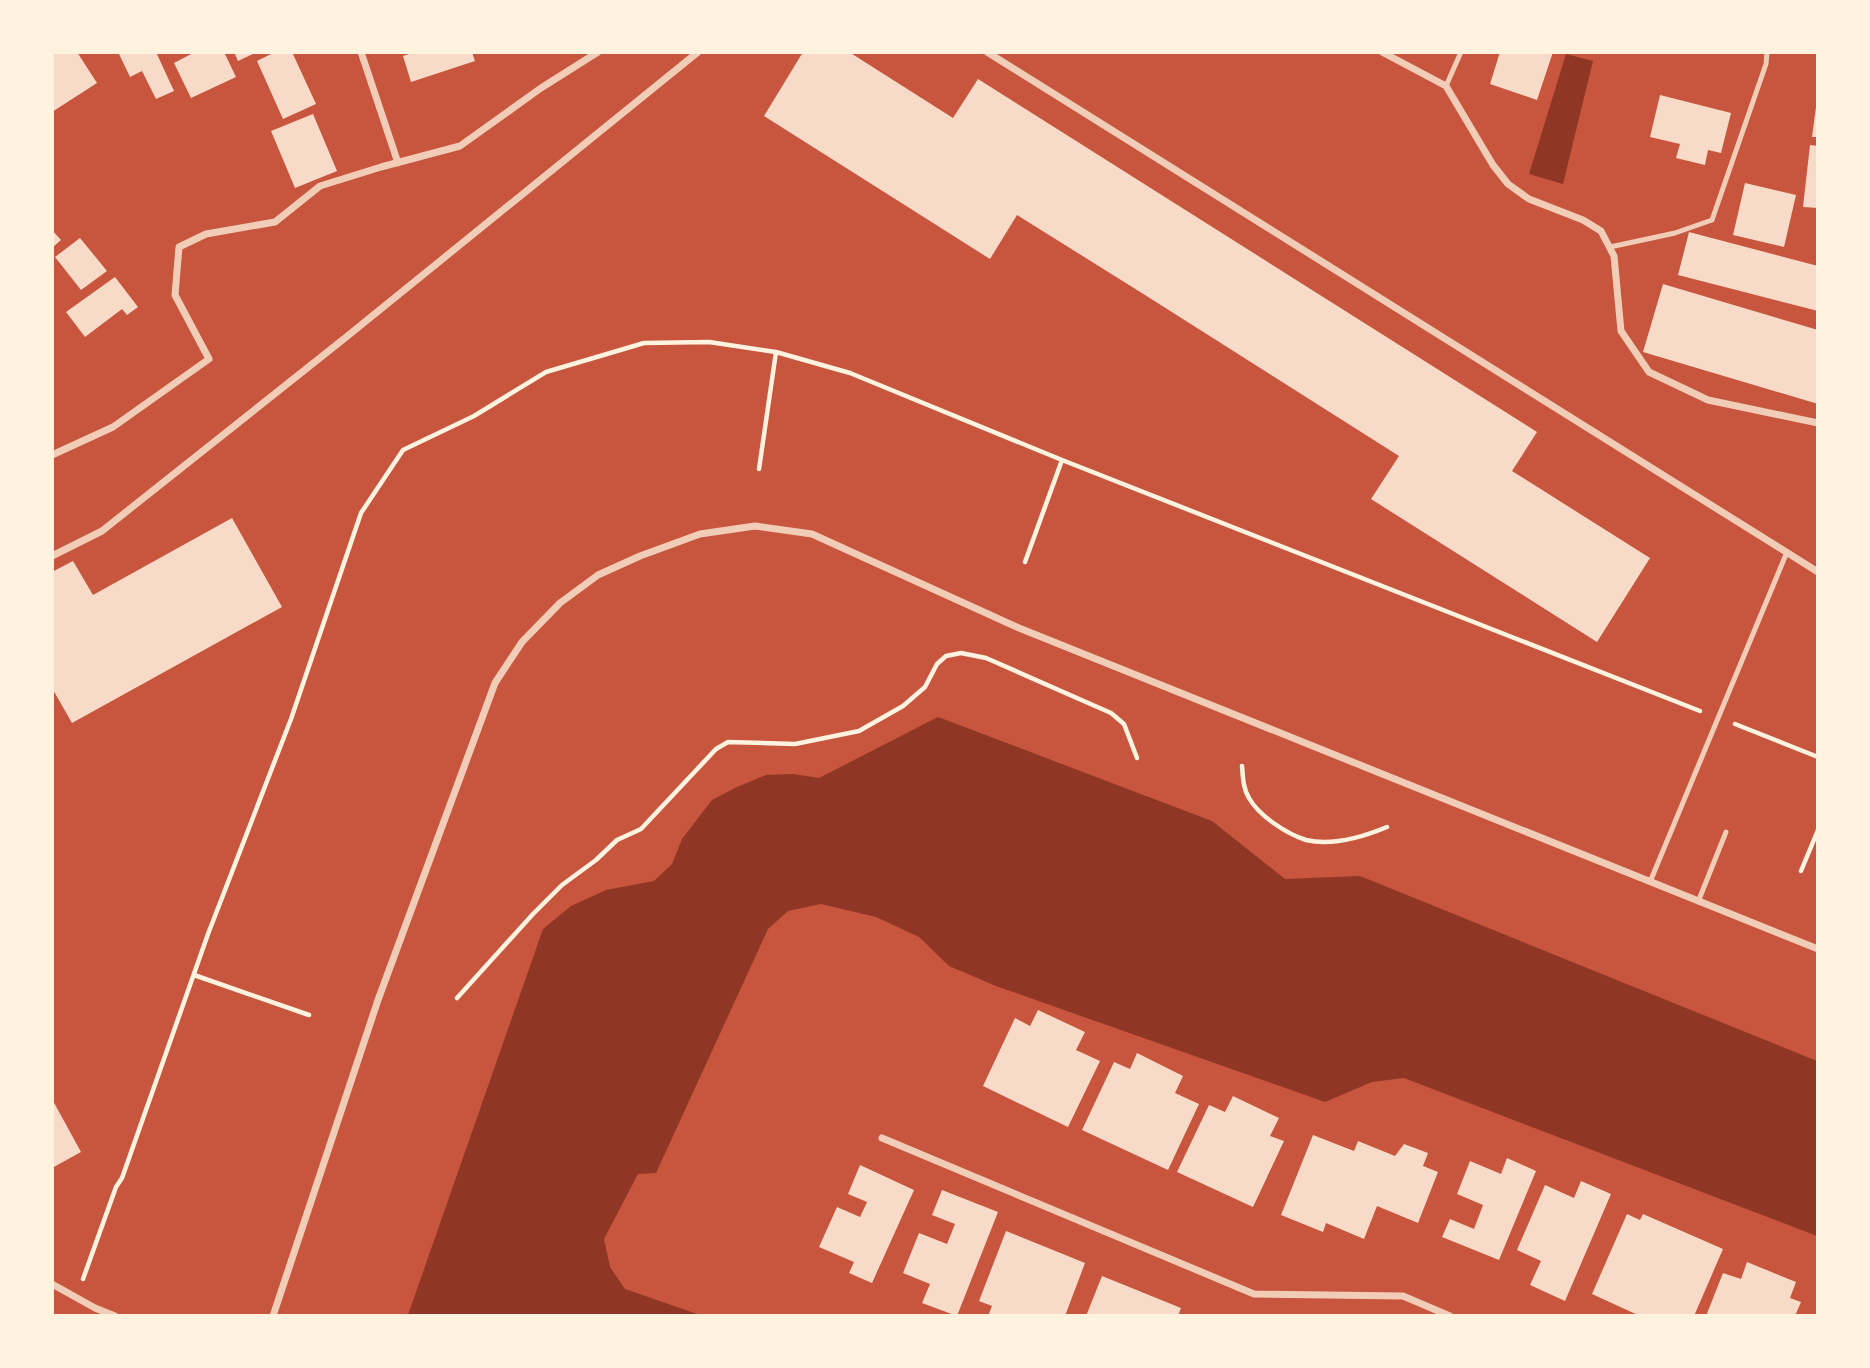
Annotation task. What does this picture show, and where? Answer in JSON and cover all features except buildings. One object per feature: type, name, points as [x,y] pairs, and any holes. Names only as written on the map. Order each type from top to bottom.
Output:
[{"type":"street","points":[[361,52],[398,163]]},
{"type":"street","points":[[52,455],[113,427],[209,359],[175,295],[179,247],[206,234],[275,222],[320,186],[460,146],[541,88],[598,52]]},
{"type":"street","points":[[52,556],[102,531],[698,52]]},
{"type":"street","points":[[987,52],[1818,572]]},
{"type":"street","points":[[1382,52],[1446,86],[1493,165],[1508,184],[1529,199],[1583,220],[1601,231],[1614,256],[1621,331],[1649,372],[1708,400],[1818,423]]},
{"type":"street","points":[[273,1315],[378,1000],[495,683],[522,642],[560,603],[598,575],[639,556],[700,534],[755,526],[812,534],[1019,628],[1818,949]]},
{"type":"street","points":[[882,1138],[1254,1294],[1403,1296],[1450,1315]]},
{"type":"street","points":[[52,1284],[95,1308],[115,1315]]},
{"type":"lane","points":[[1446,86],[1461,52]]},
{"type":"lane","points":[[1610,247],[1675,233],[1712,220],[1766,64],[1767,52]]},
{"type":"lane","points":[[1650,882],[1787,552]]},
{"type":"lane","points":[[1698,902],[1726,832]]},
{"type":"path","points":[[82,1283],[291,719],[362,513],[403,450],[474,416],[546,372],[644,343],[709,342],[776,352],[850,373],[1062,460],[1818,757]]},
{"type":"path","points":[[759,469],[776,352]]},
{"type":"path","points":[[1025,562],[1062,460]]},
{"type":"path","points":[[457,998],[562,885],[596,860],[617,840],[641,829],[716,749],[728,742],[795,744],[859,731],[903,706],[925,687],[937,664],[946,656],[961,653],[986,658],[1111,713],[1124,724],[1137,758]]},
{"type":"path","points":[[1242,766],[1243,782],[1250,800],[1264,815],[1306,840],[1332,841],[1353,838],[1370,835],[1387,827]]},
{"type":"path","points":[[1801,871],[1818,830]]},
{"type":"path","points":[[194,975],[309,1015]]},
{"type":"shaded area","points":[[1566,54],[1593,61],[1563,184],[1529,174]]},
{"type":"shaded area","points":[[938,717],[1212,821],[1285,879],[1360,876],[1817,1061],[1817,1236],[1404,1078],[1372,1082],[1325,1102],[996,986],[949,966],[919,937],[876,917],[821,904],[788,911],[768,929],[656,1173],[638,1174],[604,1239],[610,1267],[625,1289],[700,1315],[408,1315],[543,929],[571,906],[606,890],[654,881],[672,864],[682,839],[712,800],[766,775],[793,774],[819,778]]}]
